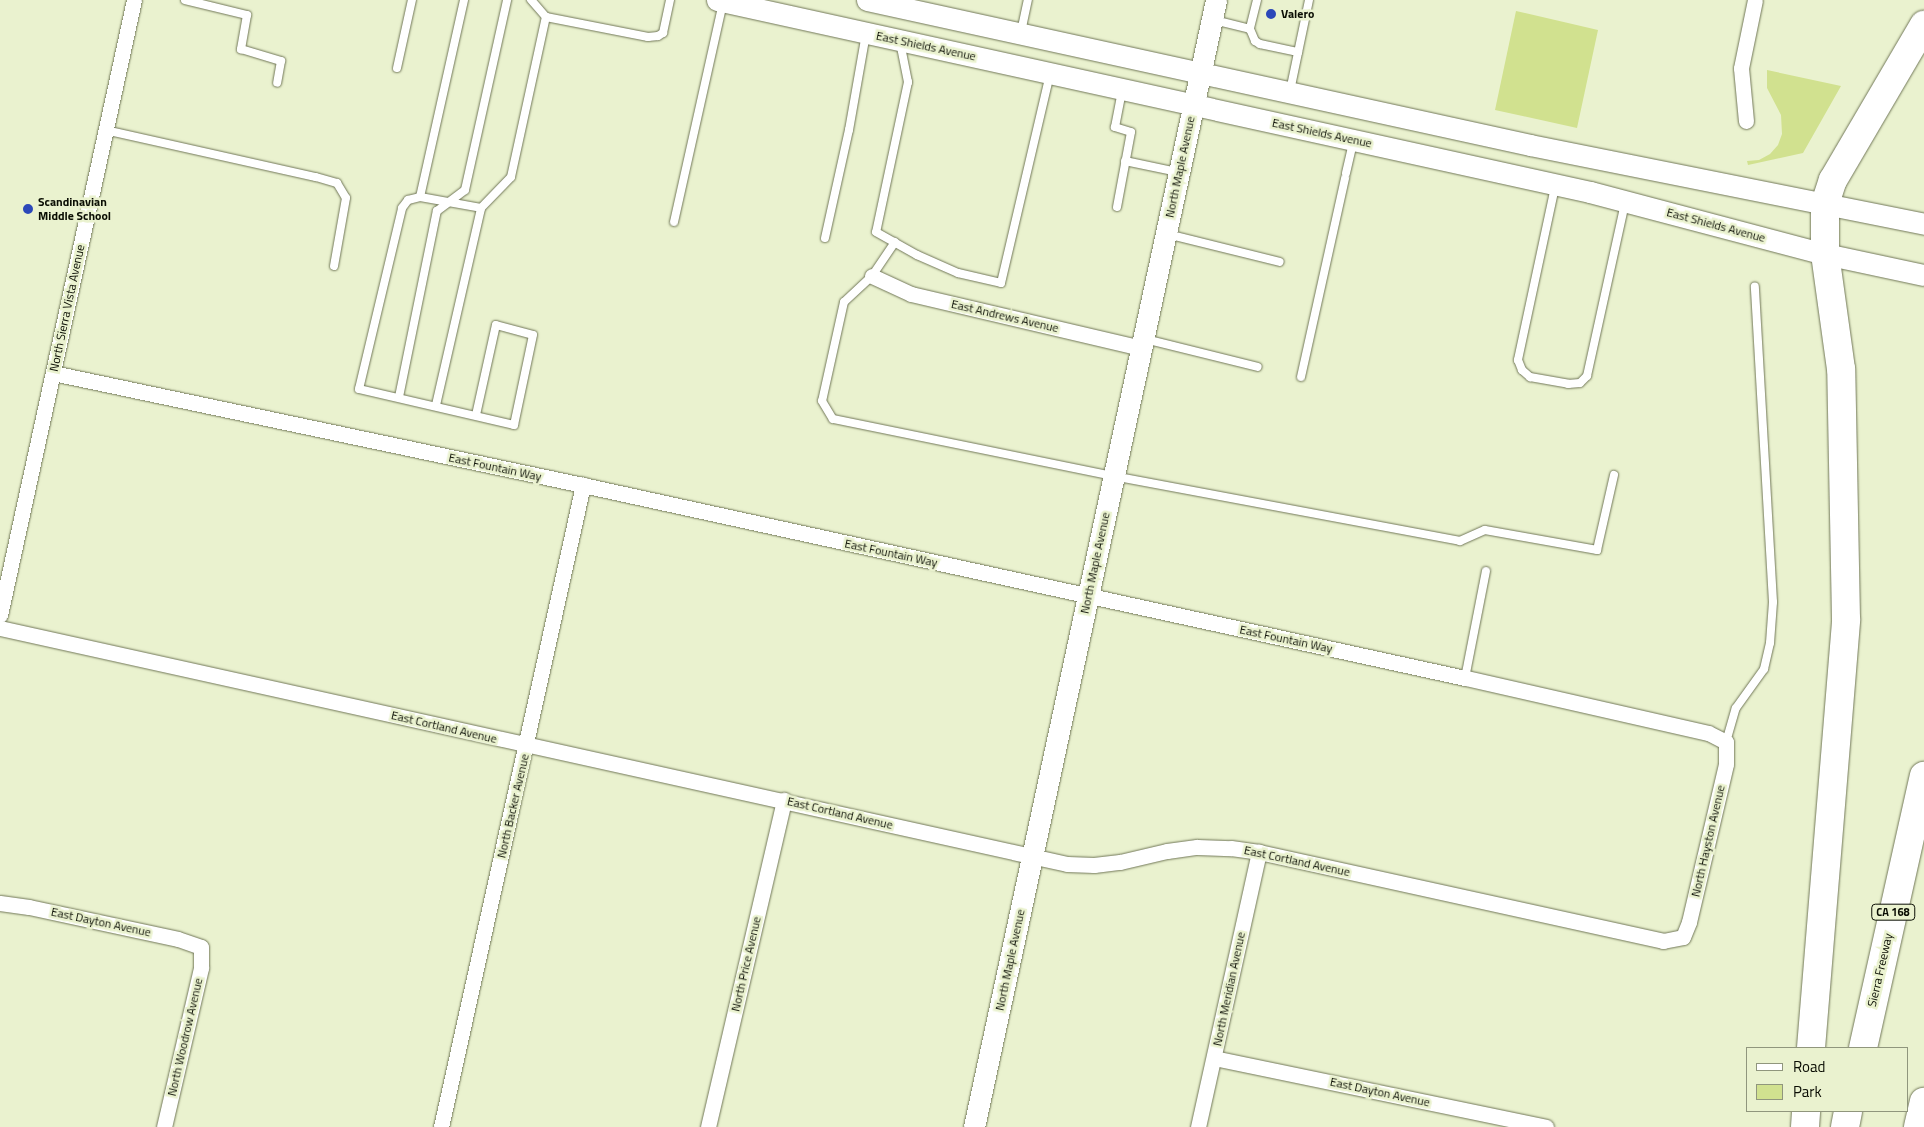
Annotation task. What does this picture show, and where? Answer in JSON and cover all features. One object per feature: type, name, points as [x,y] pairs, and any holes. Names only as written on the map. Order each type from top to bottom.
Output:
[{"type":"highway","points":[[1811,1047],[1846,619],[1841,369],[1825,254],[1825,204],[1837,174],[1924,25]]},
{"type":"highway","name":"Sierra Freeway","points":[[1862,1047],[1924,776]]},
{"type":"highway","points":[[1918,1127],[1924,1102]]},
{"type":"highway","points":[[1805,1127],[1806,1112]]},
{"type":"highway","points":[[1845,1127],[1848,1112]]},
{"type":"main road","points":[[867,0],[1530,145],[1924,224]]},
{"type":"main road","name":"East Shields Avenue","points":[[720,1],[1556,184],[1825,254],[1924,276]]},
{"type":"main road","name":"North Maple Avenue","points":[[974,1127],[1214,10]]},
{"type":"street","name":"North Sierra Vista Avenue","points":[[0,615],[134,0]]},
{"type":"street","points":[[1746,121],[1741,68],[1755,0]]},
{"type":"street","name":"East Andrews Avenue","points":[[872,276],[911,294],[1142,343]]},
{"type":"street","name":"East Fountain Way","points":[[53,373],[583,485],[1465,678],[1708,733],[1726,742]]},
{"type":"street","name":"North Backer Avenue","points":[[441,1127],[583,485]]},
{"type":"street","name":"East Cortland Avenue","points":[[0,628],[1067,864],[1094,865],[1120,862],[1167,851],[1197,847],[1231,848],[1259,852],[1663,941],[1683,938]]},
{"type":"street","name":"North Hayston Avenue","points":[[1683,938],[1689,922],[1726,764],[1726,742]]},
{"type":"street","name":"North Price Avenue","points":[[708,1127],[784,800]]},
{"type":"street","name":"North Meridian Avenue","points":[[1198,1127],[1259,852]]},
{"type":"street","name":"East Dayton Avenue","points":[[0,903],[29,906],[178,938],[201,947]]},
{"type":"street","name":"North Woodrow Avenue","points":[[164,1127],[201,968],[201,947]]},
{"type":"street","name":"East Dayton Avenue","points":[[1214,1058],[1546,1127]]},
{"type":"lane","points":[[185,0],[247,14],[241,49],[281,61],[277,83]]},
{"type":"lane","points":[[397,68],[412,0]]},
{"type":"lane","points":[[420,197],[464,0]]},
{"type":"lane","points":[[399,396],[438,211],[465,190],[507,0]]},
{"type":"lane","points":[[531,0],[546,17],[648,37],[658,36],[663,33],[670,0]]},
{"type":"lane","points":[[1021,34],[1028,0]]},
{"type":"lane","points":[[1257,0],[1250,29],[1255,41],[1260,44],[1298,52]]},
{"type":"lane","points":[[1290,93],[1309,0]]},
{"type":"lane","points":[[674,222],[720,1]]},
{"type":"lane","points":[[1214,10],[1250,29]]},
{"type":"lane","points":[[436,405],[481,208],[511,177],[546,17]]},
{"type":"lane","points":[[824,238],[849,130],[866,33]]},
{"type":"lane","points":[[900,40],[908,82],[876,232],[917,255],[958,273],[1001,282],[1050,73]]},
{"type":"lane","points":[[1117,207],[1131,132],[1115,128],[1123,90]]},
{"type":"lane","points":[[105,130],[316,176],[337,183],[346,198],[334,266]]},
{"type":"lane","points":[[1301,377],[1353,140]]},
{"type":"lane","points":[[1126,161],[1179,173]]},
{"type":"lane","points":[[1556,184],[1518,360],[1522,370],[1530,377],[1568,384],[1580,383],[1587,376],[1625,201]]},
{"type":"lane","points":[[476,415],[496,325],[533,335],[514,424],[476,415],[399,396],[359,389],[402,208],[408,200],[420,197],[481,208]]},
{"type":"lane","points":[[1165,234],[1280,262]]},
{"type":"lane","points":[[895,242],[872,276],[844,302],[822,401],[833,419],[1113,476],[1460,541],[1485,530],[1597,550],[1614,475]]},
{"type":"lane","points":[[1726,742],[1736,708],[1764,669],[1770,643],[1773,602],[1754,287]]},
{"type":"lane","points":[[1142,343],[1258,367]]},
{"type":"lane","points":[[1465,678],[1486,571]]},
{"type":"green space","points":[[1516,11],[1598,30],[1577,128],[1495,110]]},
{"type":"green space","points":[[1767,70],[1841,86],[1803,153],[1748,165],[1747,161],[1759,160],[1770,154],[1778,145],[1782,134],[1781,115],[1767,88]]},
{"type":"place","name":"Valero","points":[[1271,14]]},
{"type":"place","name":"Scandinavian Middle School","points":[[28,209]]}]
